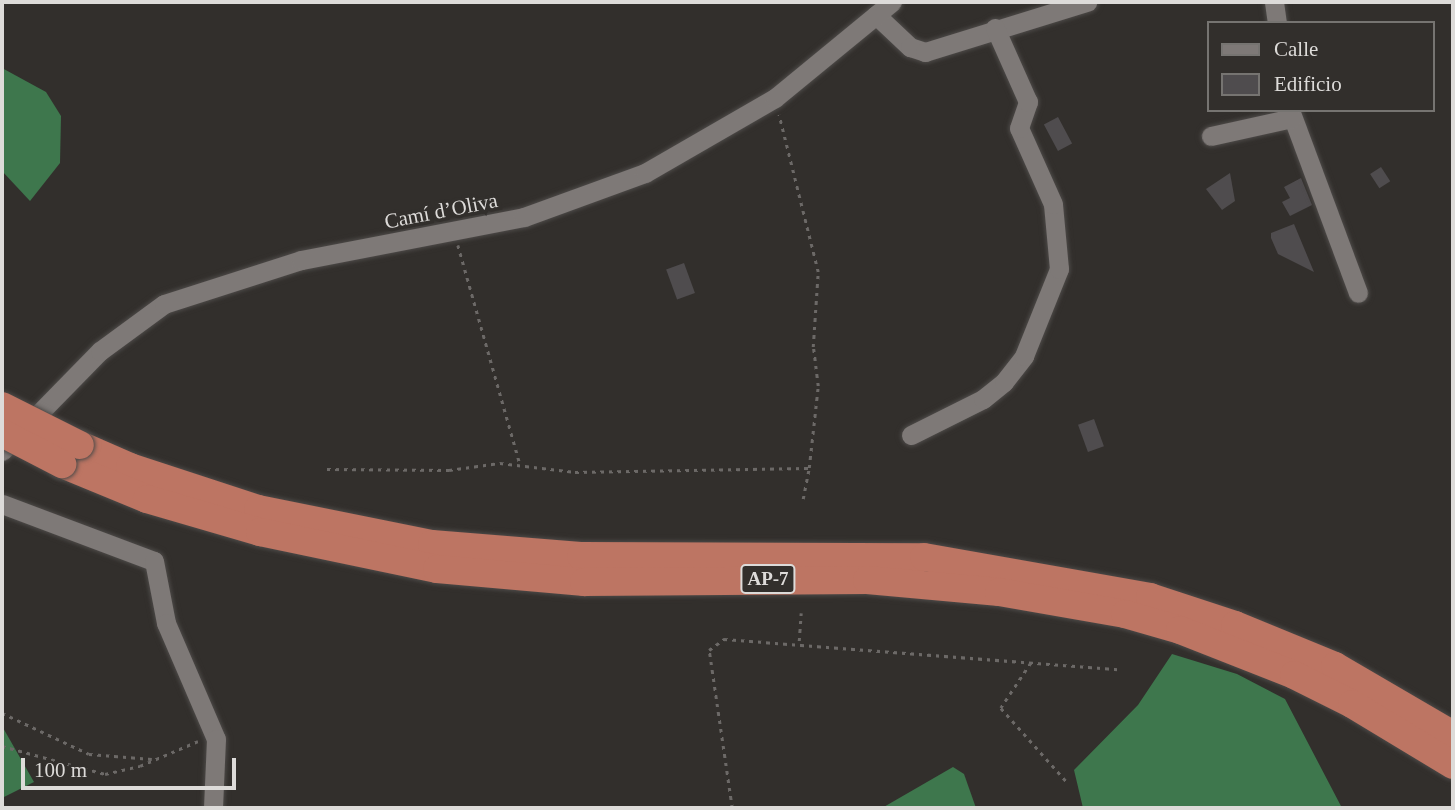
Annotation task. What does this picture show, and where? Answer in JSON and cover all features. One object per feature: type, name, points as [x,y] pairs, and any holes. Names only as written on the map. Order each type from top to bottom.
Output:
[{"type":"highway","name":"AP-7","points":[[2,407],[71,454],[147,499],[260,532],[437,569],[584,582],[867,580],[999,592],[1125,614],[1180,630],[1294,676],[1352,704],[1453,765]]},
{"type":"highway","name":"AP-7","points":[[2,433],[71,454],[130,467],[258,509],[432,544],[581,556],[924,557],[1150,597],[1235,625],[1335,666],[1453,736]]},
{"type":"street","name":"Camí d’Oliva","points":[[2,451],[114,338],[164,304],[301,260],[455,233],[524,217],[645,173],[775,98],[892,2]]},
{"type":"street","points":[[876,15],[910,47],[925,52],[995,28],[1087,2]]},
{"type":"street","points":[[1274,2],[1277,21]]},
{"type":"street","points":[[911,435],[983,399],[1004,382],[1027,349],[1059,269],[1061,251],[1054,204],[1021,135],[1028,102],[995,28]]},
{"type":"street","points":[[1211,136],[1291,114],[1358,293]]},
{"type":"street","points":[[2,504],[154,561],[166,623],[218,748],[213,808]]},
{"type":"path","points":[[775,98],[818,272],[813,347],[818,386],[803,499]]},
{"type":"path","points":[[455,233],[520,464]]},
{"type":"path","points":[[327,469],[449,470],[520,464],[575,472],[808,468]]},
{"type":"path","points":[[799,641],[801,613]]},
{"type":"path","points":[[732,808],[709,650],[724,639],[799,641],[1118,669]]},
{"type":"path","points":[[1031,663],[1001,708],[1067,782]]},
{"type":"path","points":[[2,713],[89,754],[155,760]]},
{"type":"path","points":[[2,746],[105,774],[155,760],[214,734]]},
{"type":"green space","points":[[2,68],[46,92],[61,116],[60,163],[30,201],[2,171]]},
{"type":"green space","points":[[1172,654],[1237,674],[1285,699],[1342,808],[1083,808],[1074,770],[1138,705]]},
{"type":"green space","points":[[2,726],[34,782],[2,798]]},
{"type":"green space","points":[[953,767],[964,774],[976,808],[882,808]]},
{"type":"building","points":[[1058,117],[1072,143],[1058,151],[1044,125]]},
{"type":"building","points":[[1381,167],[1390,181],[1379,188],[1370,174]]},
{"type":"building","points":[[1230,173],[1235,201],[1222,210],[1206,189]]},
{"type":"building","points":[[1301,178],[1312,205],[1290,216],[1282,202],[1290,198],[1284,187]]},
{"type":"building","points":[[1294,224],[1314,272],[1278,254],[1271,238],[1271,233]]},
{"type":"building","points":[[684,263],[695,293],[677,300],[666,269]]},
{"type":"building","points":[[1094,419],[1104,446],[1088,452],[1078,425]]}]
